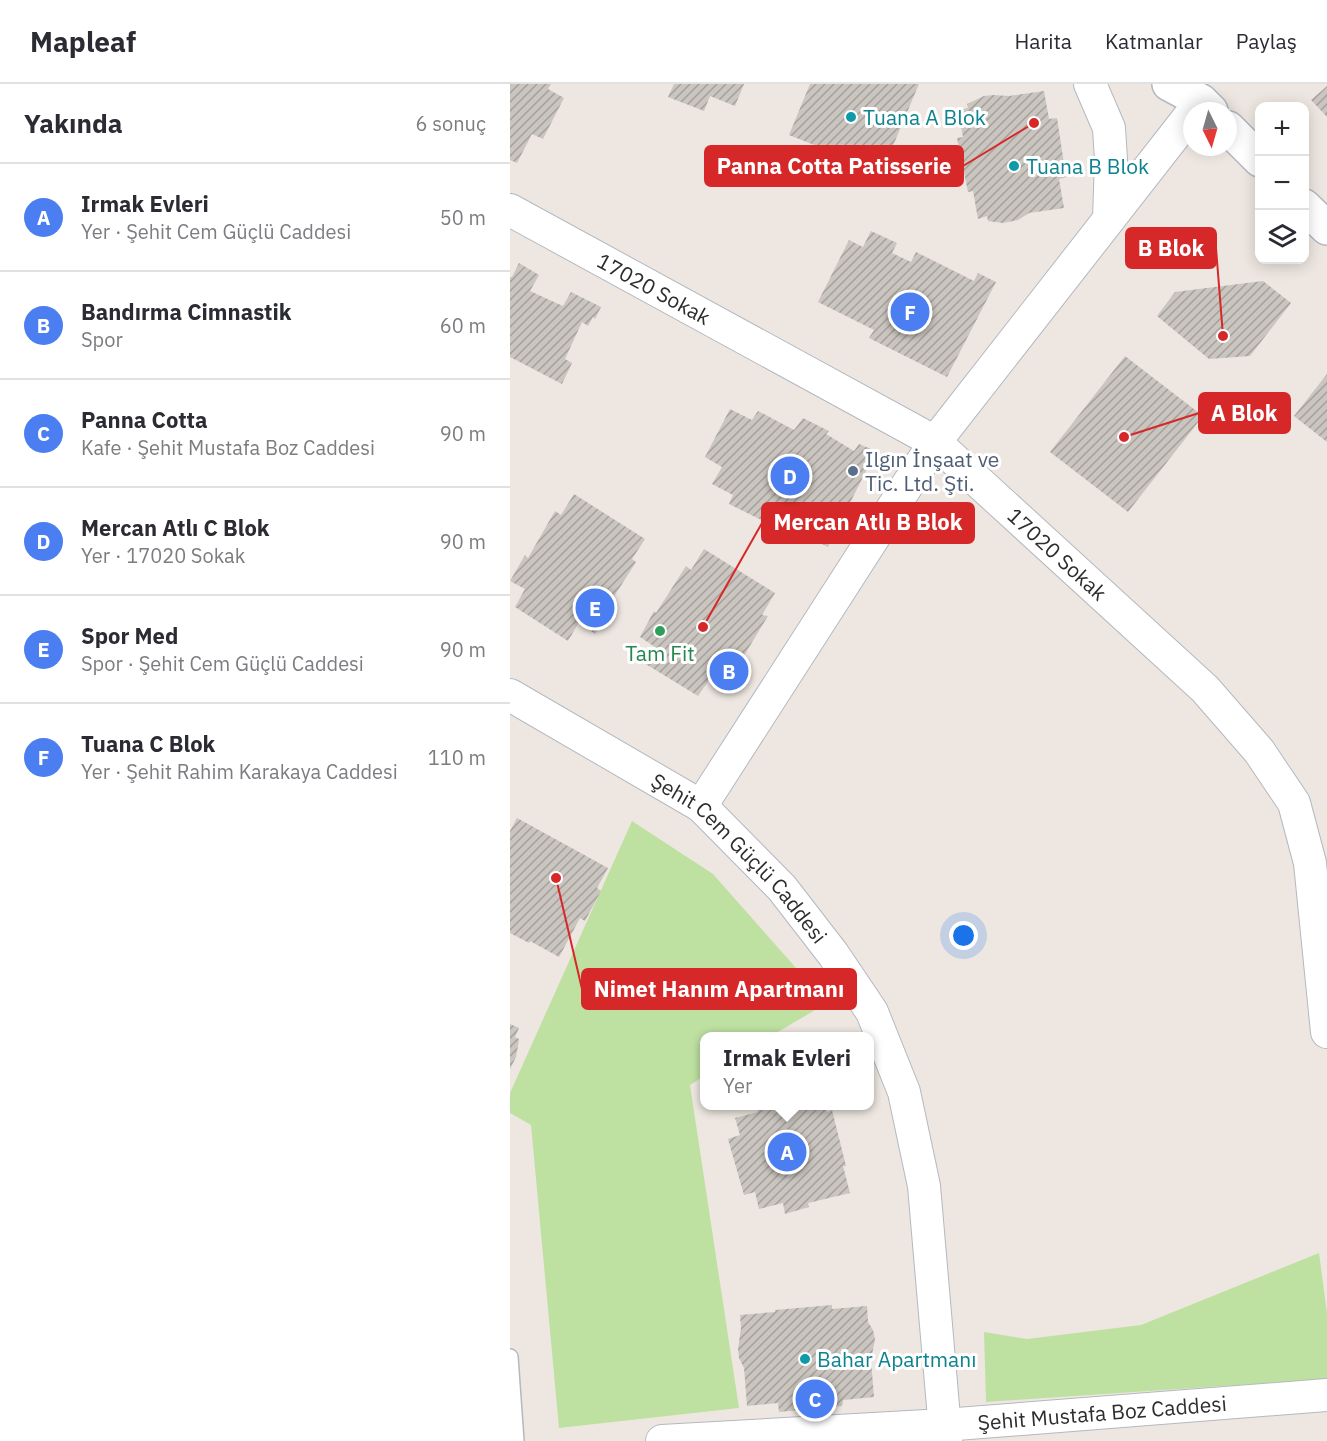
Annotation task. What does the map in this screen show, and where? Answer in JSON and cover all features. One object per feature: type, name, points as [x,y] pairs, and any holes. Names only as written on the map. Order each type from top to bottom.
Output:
[{"type":"main road","points":[[1169,84],[1200,102]]},
{"type":"main road","points":[[1237,137],[1256,156]]},
{"type":"main road","points":[[1309,210],[1327,228]]},
{"type":"street","points":[[1090,84],[1109,128],[1111,160],[1109,219]]},
{"type":"street","points":[[701,806],[935,442],[1109,219],[1183,128]]},
{"type":"street","name":"17020 Sokak","points":[[510,210],[935,442],[1204,689],[1259,751],[1293,803],[1310,863],[1326,1016]]},
{"type":"street","name":"Şehit Cem Güçlü Caddesi","points":[[510,695],[701,806],[782,888],[833,954],[872,1012],[904,1092],[924,1186],[945,1433]]},
{"type":"street","name":"Şehit Mustafa Boz Caddesi","points":[[662,1441],[945,1433],[1327,1395]]},
{"type":"lane","points":[[510,1357],[516,1441]]},
{"type":"green space","points":[[632,821],[713,874],[827,1003],[778,1032],[700,1032],[700,1079],[690,1085],[739,1408],[559,1428],[531,1125],[510,1113],[510,1093]]},
{"type":"green space","points":[[1319,1253],[1327,1313],[1327,1379],[986,1402],[984,1332],[1027,1339],[1141,1325]]},
{"type":"building","points":[[510,84],[551,84],[548,89],[564,98],[543,139],[532,134],[517,163],[510,160]]},
{"type":"building","points":[[674,84],[744,84],[735,106],[710,96],[704,111],[668,97]]},
{"type":"building","name":"Tuana A Blok","points":[[810,84],[919,84],[882,172],[857,162],[851,177],[816,163],[822,148],[789,135]]},
{"type":"building","points":[[1327,86],[1327,117],[1311,100]]},
{"type":"building","name":"Tuana B Blok","points":[[1044,91],[1049,119],[1057,118],[1066,177],[1059,179],[1064,208],[1029,213],[1018,220],[1003,223],[988,221],[987,216],[978,219],[973,191],[968,192],[957,138],[963,137],[958,110],[968,108],[967,104],[984,96],[1009,96]]},
{"type":"building","points":[[871,231],[897,243],[892,253],[911,262],[916,252],[974,281],[978,273],[996,282],[947,377],[869,338],[874,330],[818,302],[849,240],[863,247]]},
{"type":"building","points":[[519,263],[539,275],[530,291],[563,306],[571,292],[601,307],[595,319],[593,317],[588,326],[582,322],[565,359],[572,363],[562,384],[510,357],[510,277]]},
{"type":"building","points":[[1263,281],[1291,303],[1250,356],[1209,359],[1157,316],[1175,292]]},
{"type":"building","points":[[1125,356],[1203,416],[1128,512],[1050,452]]},
{"type":"building","points":[[1327,374],[1327,442],[1294,416]]},
{"type":"building","points":[[730,409],[752,420],[758,411],[794,430],[803,418],[829,431],[826,434],[854,451],[859,444],[876,451],[828,547],[786,526],[784,531],[729,504],[733,495],[712,484],[722,467],[705,457]]},
{"type":"building","points":[[574,494],[645,539],[632,559],[636,562],[608,606],[610,608],[595,634],[579,622],[568,641],[515,607],[525,589],[510,581],[525,555],[528,558],[555,511],[561,515]]},
{"type":"building","points":[[704,549],[775,593],[762,615],[768,616],[725,689],[709,680],[698,696],[644,663],[655,647],[640,637],[654,611],[656,613],[686,566],[691,570]]},
{"type":"building","points":[[517,818],[608,868],[597,888],[601,891],[585,921],[580,918],[559,957],[510,933],[510,831]]},
{"type":"building","points":[[510,1024],[519,1028],[515,1037],[519,1039],[516,1057],[510,1069]]},
{"type":"building","points":[[757,1110],[826,1110],[827,1112],[832,1110],[846,1166],[843,1166],[850,1193],[808,1203],[809,1207],[785,1214],[783,1203],[759,1209],[755,1192],[744,1195],[728,1139],[740,1135],[735,1118],[758,1112]]},
{"type":"building","name":"Bahar Apartmanı","points":[[832,1305],[832,1309],[867,1306],[868,1322],[875,1339],[871,1360],[874,1397],[843,1400],[842,1406],[779,1412],[778,1403],[747,1406],[744,1368],[738,1349],[740,1315]]},
{"type":"place","name":"Tuana A Blok","points":[[851,117]]},
{"type":"place","name":"Panna Cotta Patisserie","points":[[1034,123]]},
{"type":"place","name":"Tuana B Blok","points":[[1014,166]]},
{"type":"place","name":"Tuana C Blok","points":[[910,312]]},
{"type":"place","name":"B Blok","points":[[1223,336]]},
{"type":"place","name":"A Blok","points":[[1124,437]]},
{"type":"place","name":"Ilgın İnşaat ve Tic. Ltd. Şti.","points":[[853,471]]},
{"type":"place","name":"Mercan Atlı C Blok","points":[[790,476]]},
{"type":"place","name":"Spor Med","points":[[595,608]]},
{"type":"place","name":"Mercan Atlı B Blok","points":[[703,627]]},
{"type":"place","name":"Tam Fit","points":[[660,631]]},
{"type":"place","name":"Bandırma Cimnastik","points":[[729,671]]},
{"type":"place","name":"Nimet Hanım Apartmanı","points":[[556,878]]},
{"type":"place","name":"Irmak Evleri","points":[[787,1152]]},
{"type":"place","name":"Bahar Apartmanı","points":[[805,1359]]},
{"type":"place","name":"Panna Cotta","points":[[815,1399]]}]
